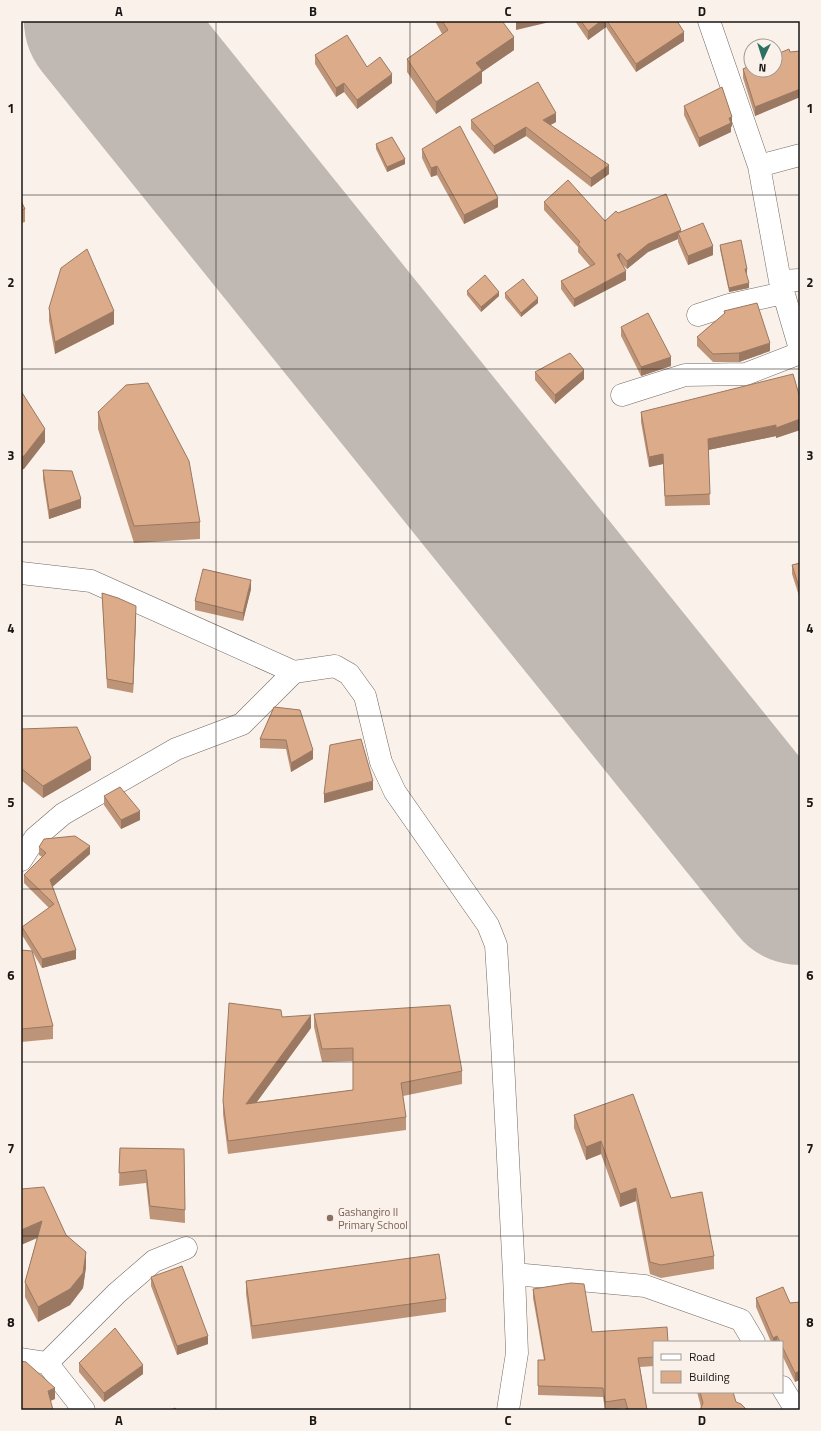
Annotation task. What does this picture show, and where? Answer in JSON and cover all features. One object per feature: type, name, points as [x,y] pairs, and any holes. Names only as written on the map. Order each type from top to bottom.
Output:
[{"type":"street","points":[[709,21],[759,166],[788,285],[800,349]]},
{"type":"street","points":[[759,166],[800,154]]},
{"type":"street","points":[[698,315],[788,285]]},
{"type":"street","points":[[622,395],[685,375],[746,374],[800,353]]},
{"type":"street","points":[[21,573],[91,581],[294,672],[335,666],[349,674],[365,696],[381,762],[395,792],[488,925],[496,945],[517,1353],[508,1410]]},
{"type":"street","points":[[21,860],[35,838],[63,814],[176,749],[242,724],[294,672]]},
{"type":"street","points":[[47,1363],[117,1293],[154,1261],[186,1248]]},
{"type":"street","points":[[514,1274],[645,1286],[741,1320],[753,1341]]},
{"type":"street","points":[[21,1359],[47,1363],[84,1410]]},
{"type":"street","points":[[783,1389],[796,1410]]},
{"type":"building","points":[[442,21],[502,21],[514,37],[476,63],[482,70],[436,102],[407,59],[448,30]]},
{"type":"building","points":[[581,21],[601,21],[588,31]]},
{"type":"building","points":[[607,21],[677,21],[684,32],[636,64]]},
{"type":"building","points":[[347,35],[367,67],[380,57],[392,74],[357,100],[344,83],[336,88],[315,55]]},
{"type":"building","points":[[789,49],[790,52],[800,51],[800,89],[755,107],[746,78],[783,78],[783,52]]},
{"type":"building","points":[[538,82],[556,113],[543,120],[609,165],[591,178],[526,127],[494,146],[471,120]]},
{"type":"building","points":[[722,87],[732,117],[729,118],[731,123],[699,138],[684,106]]},
{"type":"building","points":[[460,126],[498,198],[464,215],[437,166],[431,168],[422,149]]},
{"type":"building","points":[[392,137],[405,159],[387,167],[376,144]]},
{"type":"building","points":[[568,180],[605,221],[616,211],[618,213],[666,194],[681,230],[648,244],[627,261],[620,253],[617,255],[626,271],[574,299],[561,281],[595,264],[578,244],[580,242],[544,202]]},
{"type":"building","points":[[21,201],[25,209],[21,210]]},
{"type":"building","points":[[703,223],[713,246],[688,256],[678,233]]},
{"type":"building","points":[[741,240],[747,269],[745,269],[749,283],[729,288],[720,245]]},
{"type":"building","points":[[87,249],[114,311],[55,342],[49,308],[61,268]]},
{"type":"building","points":[[485,275],[499,292],[481,307],[467,291]]},
{"type":"building","points":[[523,279],[538,298],[521,313],[505,293]]},
{"type":"building","points":[[757,303],[770,343],[739,353],[713,354],[697,337],[725,313],[724,311]]},
{"type":"building","points":[[648,313],[671,357],[641,367],[621,327]]},
{"type":"building","points":[[570,353],[584,370],[555,395],[535,372]]},
{"type":"building","points":[[793,374],[800,398],[800,419],[776,428],[776,425],[708,439],[710,494],[665,496],[663,454],[649,457],[641,412]]},
{"type":"building","points":[[148,383],[189,461],[200,522],[134,526],[98,412],[126,385]]},
{"type":"building","points":[[21,391],[45,429],[24,456],[21,457]]},
{"type":"building","points":[[43,470],[72,471],[81,499],[49,510]]},
{"type":"building","points":[[800,563],[800,590],[792,565]]},
{"type":"building","points":[[203,569],[251,580],[243,613],[195,601]]},
{"type":"building","points":[[102,593],[136,606],[133,684],[107,679]]},
{"type":"building","points":[[274,707],[300,710],[313,750],[291,763],[286,740],[260,739]]},
{"type":"building","points":[[77,727],[91,758],[43,786],[21,768],[21,729]]},
{"type":"building","points":[[361,739],[373,781],[324,794],[330,745]]},
{"type":"building","points":[[120,787],[140,811],[121,820],[104,796]]},
{"type":"building","points":[[75,836],[90,846],[50,880],[76,950],[42,959],[22,927],[54,904],[24,875],[46,853],[39,847],[44,839]]},
{"type":"building","points":[[21,950],[32,951],[53,1026],[21,1029]]},
{"type":"building","points":[[229,1003],[281,1010],[282,1017],[311,1015],[246,1104],[353,1090],[353,1048],[322,1049],[314,1014],[450,1005],[462,1071],[401,1083],[406,1117],[228,1141],[223,1101]]},
{"type":"building","points":[[633,1094],[671,1198],[702,1192],[714,1256],[661,1265],[650,1262],[636,1188],[620,1194],[601,1141],[586,1147],[574,1115]]},
{"type":"building","points":[[120,1148],[184,1149],[185,1210],[150,1206],[146,1170],[119,1173]]},
{"type":"building","points":[[44,1187],[66,1235],[86,1252],[83,1273],[70,1289],[38,1307],[25,1282],[42,1221],[21,1230],[21,1189]]},
{"type":"building","points":[[439,1254],[446,1299],[252,1326],[246,1281]]},
{"type":"building","points":[[182,1266],[208,1336],[177,1346],[151,1277]]},
{"type":"building","points":[[571,1283],[584,1284],[592,1332],[667,1327],[668,1341],[653,1341],[653,1357],[638,1358],[647,1410],[628,1410],[625,1399],[605,1402],[603,1388],[538,1386],[538,1360],[545,1360],[533,1289]]},
{"type":"building","points":[[783,1287],[790,1303],[800,1302],[800,1371],[795,1373],[783,1348],[783,1341],[780,1341],[777,1336],[773,1338],[756,1298]]},
{"type":"building","points":[[115,1328],[143,1365],[104,1393],[79,1363]]},
{"type":"building","points":[[21,1361],[26,1362],[55,1388],[48,1391],[53,1410],[21,1410]]},
{"type":"building","points":[[700,1393],[733,1393],[736,1402],[741,1404],[747,1410],[700,1410],[703,1403]]},
{"type":"runway","points":[[104,21],[800,885]]},
{"type":"place","name":"Gashangiro II Primary School","points":[[330,1218]]}]
